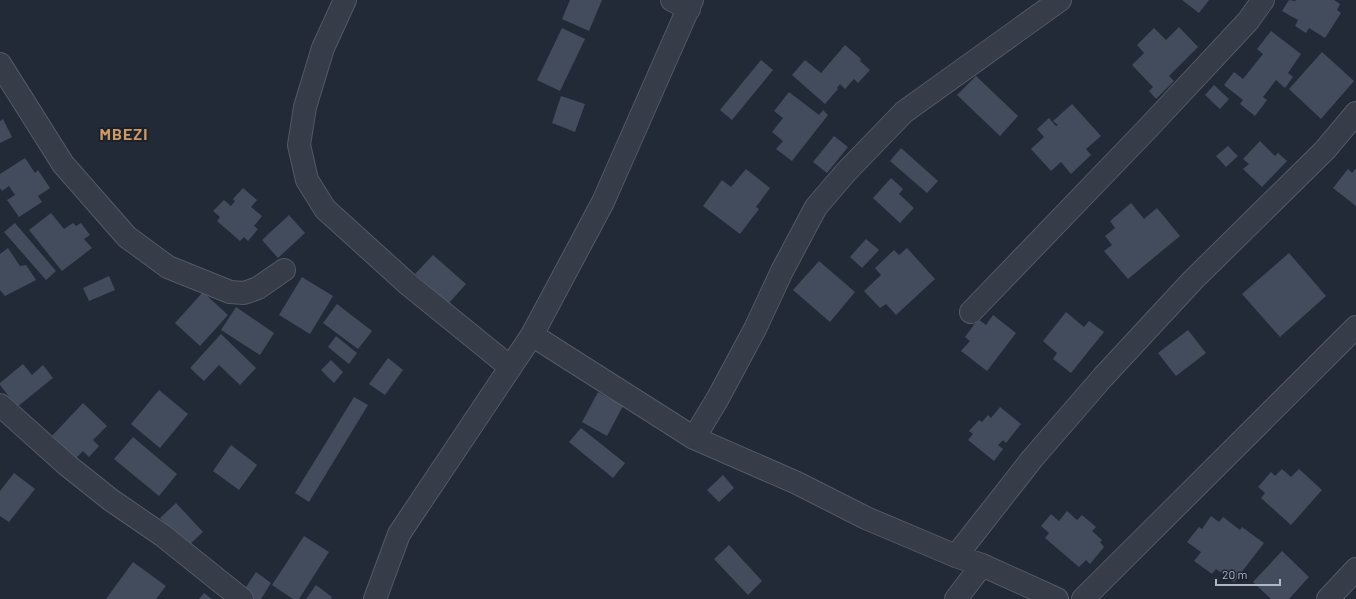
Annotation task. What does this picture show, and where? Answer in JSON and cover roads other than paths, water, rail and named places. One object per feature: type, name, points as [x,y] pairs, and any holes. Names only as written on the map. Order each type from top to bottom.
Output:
[{"type":"street","points":[[346,0],[323,48],[305,107],[299,146],[307,180],[325,208],[342,224],[409,285],[510,367]]},
{"type":"street","points":[[694,438],[718,398],[755,329],[782,271],[816,207],[831,189],[870,145],[904,112],[1060,0]]},
{"type":"street","points":[[971,312],[1150,126],[1248,21],[1263,0]]},
{"type":"street","points":[[375,599],[399,534],[532,335],[603,202],[685,3]]},
{"type":"street","points":[[0,64],[63,164],[127,237],[168,267],[230,292],[244,293],[258,288],[284,270]]},
{"type":"street","points":[[956,556],[1032,459],[1102,377],[1193,280],[1325,150],[1356,113]]},
{"type":"street","points":[[1083,599],[1356,327]]},
{"type":"street","points":[[532,335],[694,438],[797,483],[866,518],[956,556],[982,565],[1057,599]]},
{"type":"street","points":[[0,405],[67,465],[111,500],[162,535],[242,599]]},
{"type":"street","points":[[956,599],[982,565]]},
{"type":"street","points":[[1328,599],[1356,569]]},
{"type":"district","name":"MBEZI","points":[[124,133]]}]
